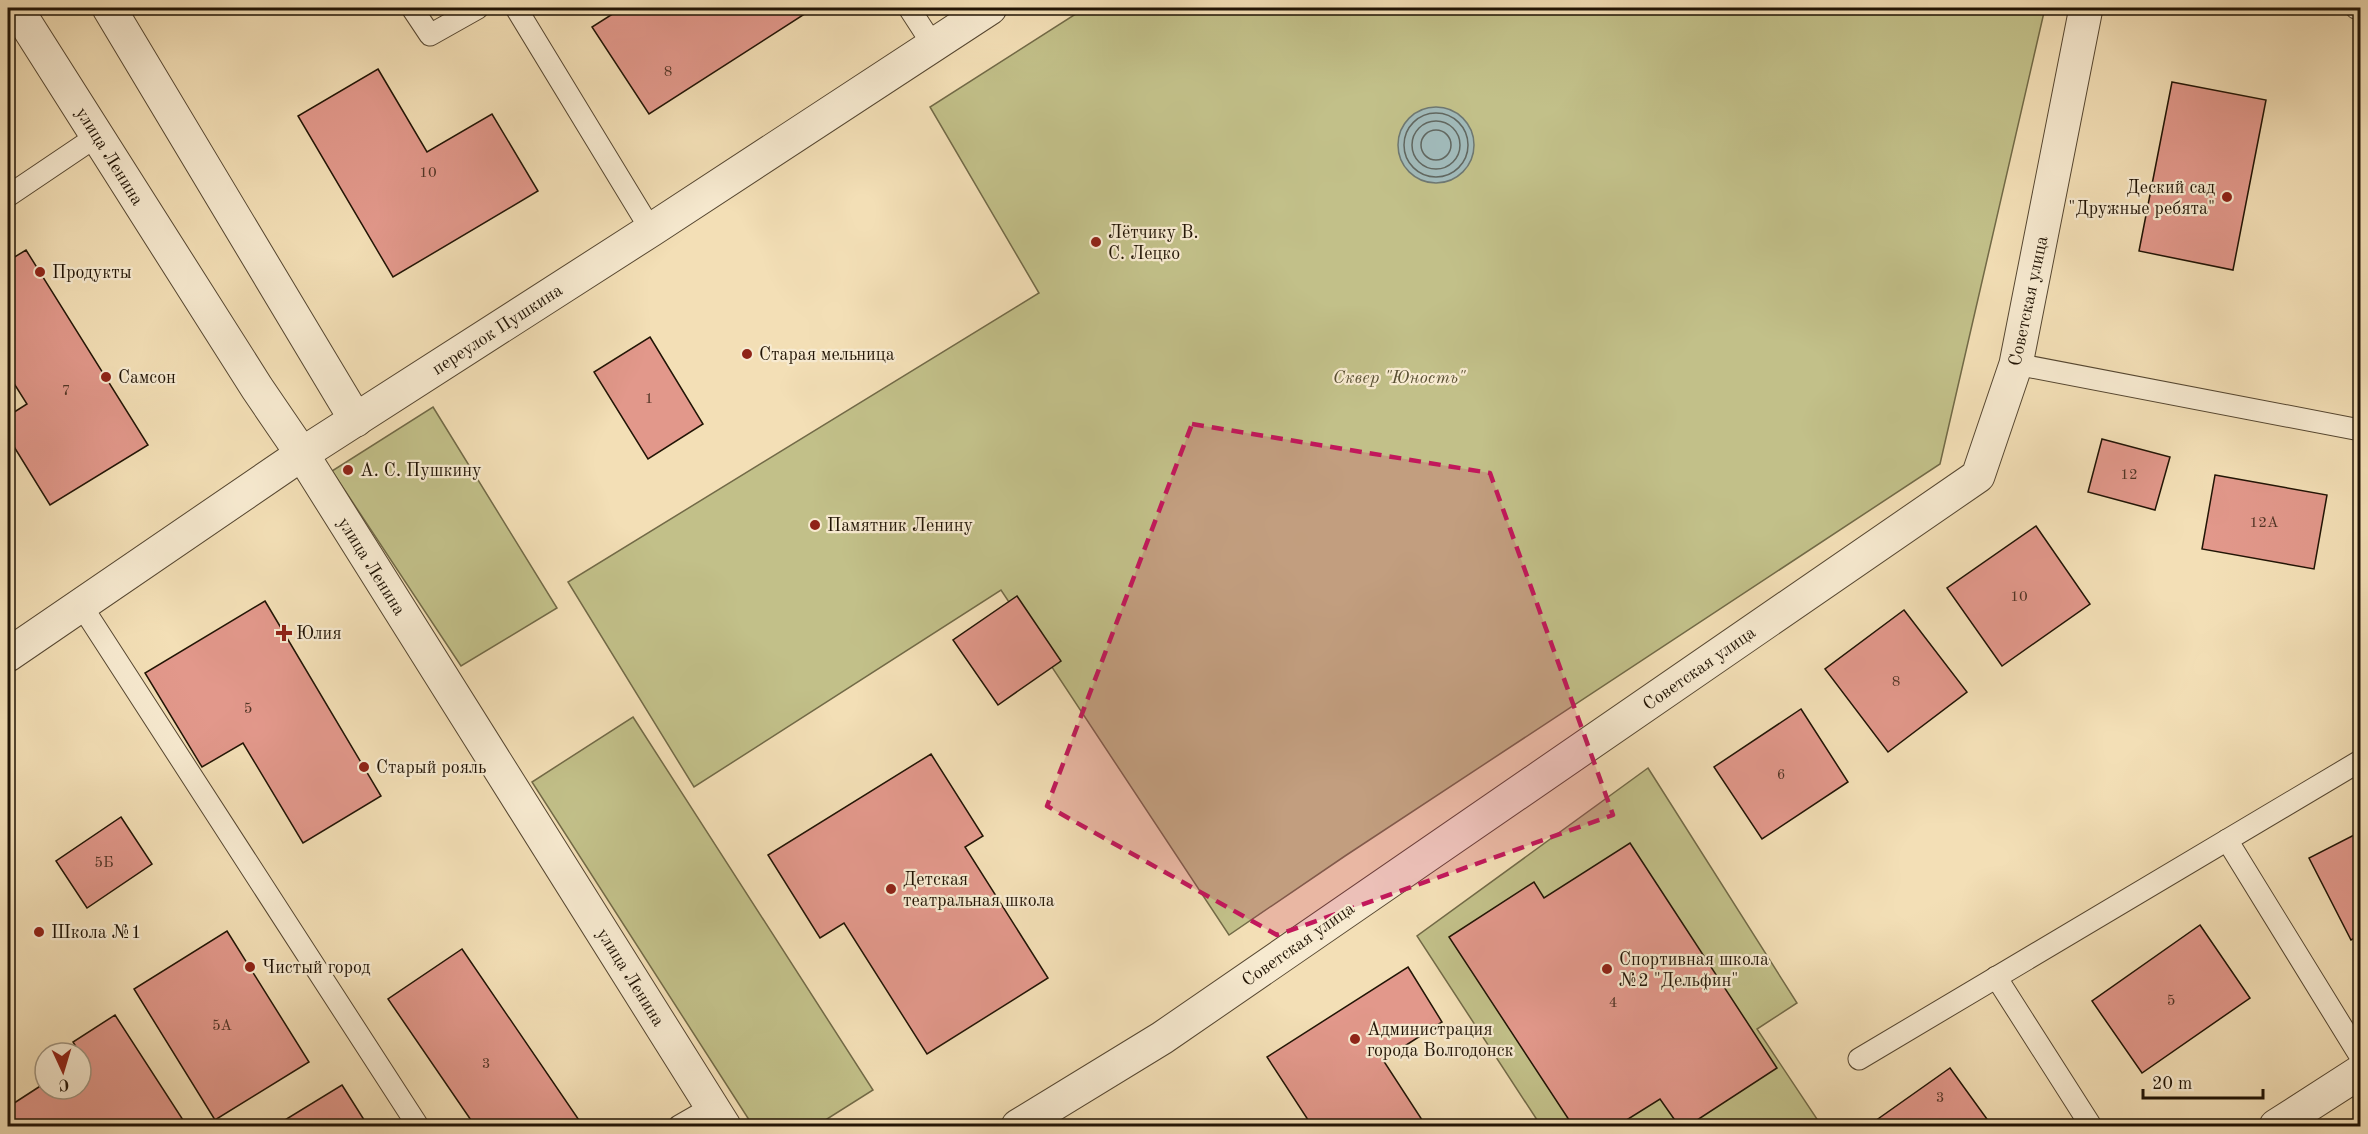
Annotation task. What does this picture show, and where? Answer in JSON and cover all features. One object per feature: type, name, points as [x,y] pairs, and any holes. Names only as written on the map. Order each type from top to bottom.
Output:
[{"type":"street","name":"улица Ленина","points":[[16,8],[257,388],[302,454],[718,1117]]},
{"type":"street","points":[[109,8],[356,420]]},
{"type":"street","name":"переулок Пушкина","points":[[8,655],[302,454],[651,230],[990,8]]},
{"type":"street","name":"Советская улица","points":[[1018,1126],[1142,1051],[1978,476],[2016,364],[2086,8]]},
{"type":"street","points":[[2276,1126],[2361,1072]]},
{"type":"lane","points":[[412,8],[430,34],[478,8]]},
{"type":"lane","points":[[516,8],[651,230]]},
{"type":"lane","points":[[909,8],[933,45]]},
{"type":"lane","points":[[2356,8],[2361,9]]},
{"type":"lane","points":[[8,196],[97,136]]},
{"type":"lane","points":[[2016,364],[2361,430]]},
{"type":"lane","points":[[81,606],[418,1126]]},
{"type":"lane","points":[[1859,1059],[2361,761]]},
{"type":"lane","points":[[2227,840],[2361,1056]]},
{"type":"lane","points":[[1996,978],[2091,1126]]},
{"type":"lane","points":[[679,1126],[718,1117]]},
{"type":"highlighted area","points":[[1192,424],[1490,473],[1613,815],[1277,935],[1047,806]]},
{"type":"green space","name":"Сквер \"Юность\"","points":[[1085,8],[2045,8],[1940,464],[1229,935],[1001,590],[694,787],[568,582],[1039,293],[930,107]]},
{"type":"green space","points":[[433,407],[557,608],[461,666],[332,471]]},
{"type":"green space","points":[[633,717],[873,1090],[816,1126],[753,1126],[532,782]]},
{"type":"green space","name":"Спортивная школа №2 \"Дельфин\"","points":[[1648,768],[1797,1003],[1757,1029],[1819,1122],[1814,1126],[1541,1126],[1417,936]]},
{"type":"water","points":[[1436,107],[1450,110],[1463,118],[1471,131],[1474,145],[1471,159],[1463,172],[1450,180],[1436,183],[1422,180],[1409,172],[1401,159],[1398,145],[1401,131],[1409,118],[1422,110]]},
{"type":"building","points":[[622,8],[814,8],[649,114],[592,27]]},
{"type":"building","points":[[378,69],[427,152],[492,114],[538,191],[393,277],[298,116]]},
{"type":"building","points":[[2172,82],[2266,100],[2233,270],[2139,251]]},
{"type":"building","points":[[26,250],[148,445],[50,505],[8,437],[8,416],[27,404],[8,374],[8,261]]},
{"type":"building","points":[[650,337],[703,424],[648,459],[594,372]]},
{"type":"building","points":[[2102,439],[2170,457],[2155,510],[2088,492]]},
{"type":"building","points":[[2215,475],[2327,495],[2314,569],[2202,549]]},
{"type":"building","points":[[2036,526],[2090,604],[2002,666],[1947,588]]},
{"type":"building","points":[[1017,596],[1061,661],[998,705],[953,640]]},
{"type":"building","points":[[265,601],[381,796],[303,843],[243,743],[202,767],[145,673]]},
{"type":"building","points":[[1904,610],[1967,692],[1888,752],[1825,669]]},
{"type":"building","points":[[1801,709],[1848,782],[1762,839],[1714,767]]},
{"type":"building","name":"Детская театральная школа","points":[[931,754],[983,836],[965,847],[1048,978],[927,1054],[844,923],[820,938],[768,855]]},
{"type":"building","points":[[121,817],[152,864],[87,908],[56,861]]},
{"type":"building","points":[[2360,832],[2360,935],[2351,940],[2309,858]]},
{"type":"building","name":"Спортивная школа №2 \"Дельфин\"","points":[[1630,843],[1777,1068],[1688,1126],[1679,1126],[1660,1099],[1617,1126],[1573,1126],[1449,937],[1534,882],[1544,898]]},
{"type":"building","points":[[2200,925],[2250,998],[2142,1073],[2092,1001]]},
{"type":"building","points":[[227,931],[309,1062],[215,1120],[134,989]]},
{"type":"building","points":[[462,949],[583,1126],[475,1126],[388,999]]},
{"type":"building","name":"Администрация города Волгодонск","points":[[1408,967],[1442,1022],[1383,1060],[1426,1126],[1312,1126],[1267,1057]]},
{"type":"building","points":[[115,1015],[185,1123],[181,1126],[128,1126],[124,1121],[116,1126],[8,1126],[8,1107],[33,1091],[33,1101],[93,1101],[93,1041],[75,1041]]},
{"type":"building","points":[[1950,1068],[1992,1126],[1868,1126]]},
{"type":"building","points":[[342,1085],[368,1126],[275,1126]]},
{"type":"place","name":"Деский сад \"Дружные ребята\"","points":[[2227,197]]},
{"type":"place","name":"Лётчику В. С. Лецко","points":[[1096,242]]},
{"type":"place","name":"Продукты","points":[[40,272]]},
{"type":"place","name":"Старая мельница","points":[[747,354]]},
{"type":"place","name":"Самсон","points":[[106,377]]},
{"type":"place","name":"А. С. Пушкину","points":[[348,470]]},
{"type":"place","name":"Памятник Ленину","points":[[815,525]]},
{"type":"place","name":"Юлия","points":[[284,633]]},
{"type":"place","name":"Старый рояль","points":[[364,767]]},
{"type":"place","name":"Детская театральная школа","points":[[891,889]]},
{"type":"place","name":"Школа №1","points":[[39,932]]},
{"type":"place","name":"Чистый город","points":[[250,967]]},
{"type":"place","name":"Спортивная школа №2 \"Дельфин\"","points":[[1607,969]]},
{"type":"place","name":"Администрация города Волгодонск","points":[[1355,1039]]}]
